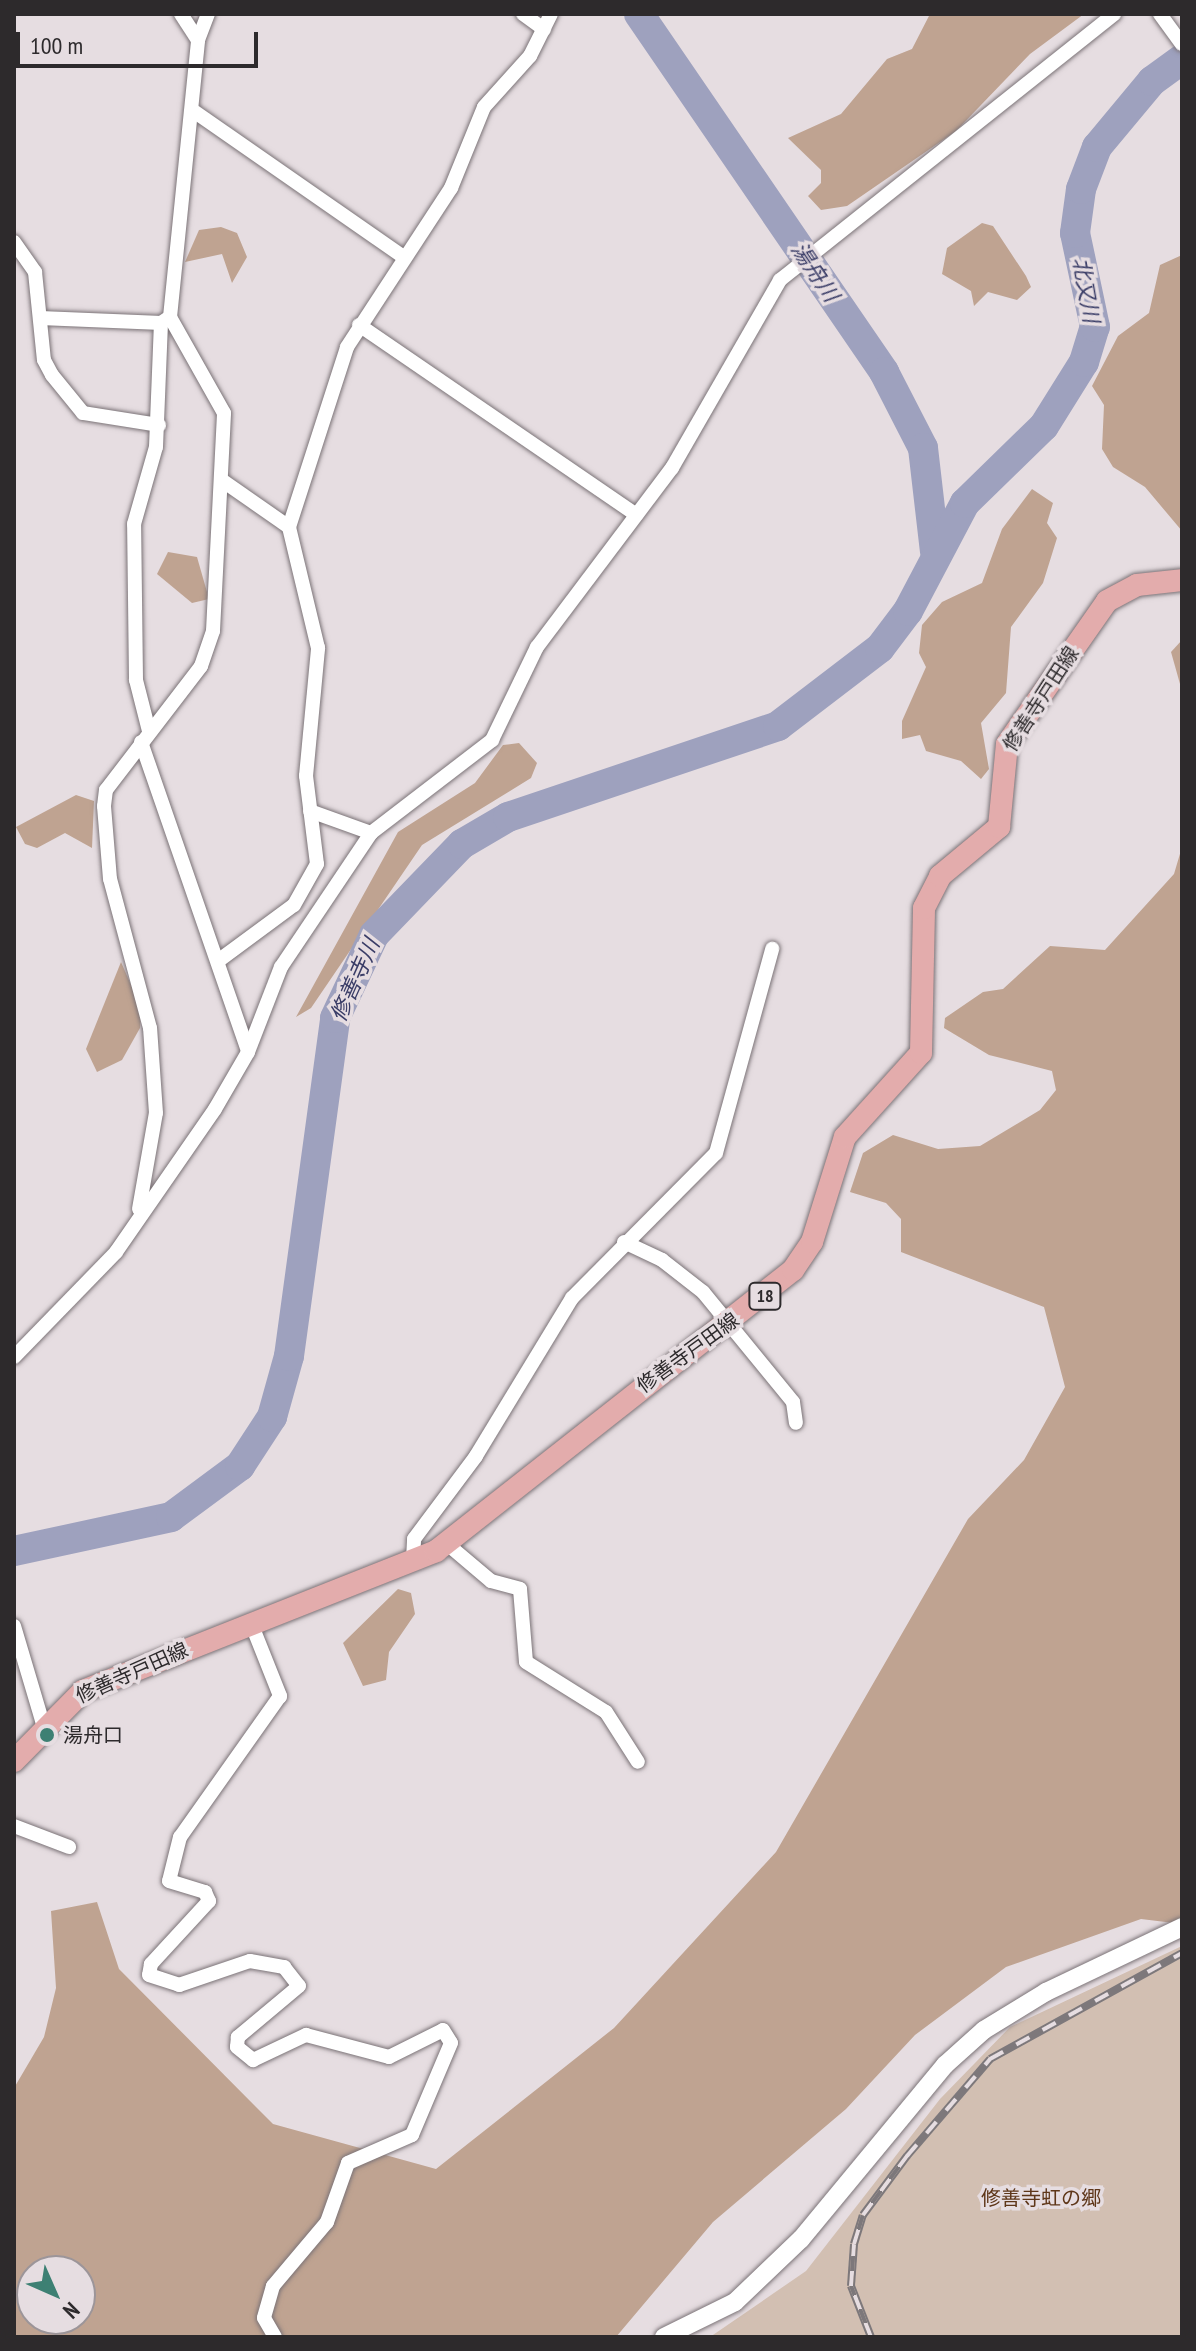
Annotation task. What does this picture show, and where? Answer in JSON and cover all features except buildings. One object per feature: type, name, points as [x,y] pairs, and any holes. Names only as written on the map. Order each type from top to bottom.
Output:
[{"type":"main road","name":"修善寺戸田線","points":[[14,1761],[43,1724],[83,1691],[413,1560],[446,1543],[725,1325],[803,1259],[845,1137],[914,1068],[924,1037],[924,908],[940,876],[999,827],[1007,744],[1107,601],[1137,585],[1182,580]]},
{"type":"street","points":[[181,14],[198,40]]},
{"type":"street","points":[[208,14],[198,40],[195,112],[166,320],[159,425],[134,524],[136,680],[145,736],[248,1052]]},
{"type":"street","points":[[523,14],[544,29]]},
{"type":"street","points":[[218,961],[294,905],[317,864],[307,749],[318,648],[289,527],[359,325],[451,188],[484,107],[544,29],[551,14]]},
{"type":"street","points":[[14,1357],[116,1252],[138,1213],[248,1052],[281,967],[371,833],[480,754],[550,626],[636,515],[703,421],[793,265],[1114,14]]},
{"type":"street","points":[[1160,14],[1180,42]]},
{"type":"street","points":[[195,112],[404,257]]},
{"type":"street","points":[[14,242],[35,272],[47,367],[83,413],[159,425]]},
{"type":"street","points":[[41,318],[166,320]]},
{"type":"street","points":[[138,1213],[156,1113],[150,1028],[110,879],[103,815],[106,790],[208,652],[223,481],[222,398],[166,320]]},
{"type":"street","points":[[359,325],[636,515]]},
{"type":"street","points":[[223,481],[289,527]]},
{"type":"street","points":[[310,811],[371,833]]},
{"type":"street","points":[[413,1560],[414,1539],[476,1456],[559,1317],[624,1242],[716,1153],[772,949]]},
{"type":"street","points":[[624,1242],[683,1275],[793,1402],[796,1423]]},
{"type":"street","points":[[446,1543],[484,1576],[520,1589],[526,1662],[606,1712],[638,1762]]},
{"type":"street","points":[[251,1623],[280,1696],[180,1837],[169,1881],[205,1892],[209,1901],[151,1964],[149,1975],[179,1985],[250,1961],[284,1967],[299,1986],[238,2037],[237,2047],[253,2060],[306,2035],[389,2057],[443,2030],[451,2043],[412,2135],[348,2163],[327,2222],[273,2286],[264,2318],[275,2337]]},
{"type":"street","points":[[14,1626],[43,1724]]},
{"type":"street","points":[[14,1826],[69,1847]]},
{"type":"street","points":[[664,2337],[735,2302],[801,2239],[945,2065],[984,2030],[1046,1992],[1182,1927]]},
{"type":"green space","name":"修善寺虹の郷","points":[[1182,1946],[1182,2337],[710,2337],[806,2271],[940,2099],[1010,2027]]},
{"type":"shaded area","points":[[930,14],[1084,14],[1030,54],[956,131],[847,206],[821,210],[808,196],[821,183],[821,170],[788,138],[841,114],[887,59],[912,49]]},
{"type":"shaded area","points":[[982,223],[993,226],[1031,287],[1017,300],[988,292],[974,306],[971,291],[942,274],[947,248]]},
{"type":"shaded area","points":[[221,227],[237,233],[247,257],[232,283],[222,254],[185,262],[199,230]]},
{"type":"shaded area","points":[[1182,255],[1182,531],[1145,487],[1113,467],[1102,449],[1104,405],[1092,386],[1118,336],[1149,313],[1160,265]]},
{"type":"shaded area","points":[[1032,489],[1053,503],[1047,523],[1057,538],[1043,583],[1011,627],[1006,693],[981,723],[989,769],[981,779],[961,761],[926,751],[920,735],[902,739],[902,721],[926,667],[919,653],[922,625],[942,602],[982,583],[1002,529]]},
{"type":"shaded area","points":[[168,552],[197,557],[209,599],[192,603],[157,574]]},
{"type":"shaded area","points":[[1182,640],[1182,691],[1171,652]]},
{"type":"shaded area","points":[[519,743],[537,763],[531,778],[422,845],[311,1008],[296,1017],[398,832],[475,783],[503,745]]},
{"type":"shaded area","points":[[76,795],[94,801],[92,848],[65,833],[37,848],[25,844],[16,827]]},
{"type":"shaded area","points":[[1182,847],[1182,1924],[1141,1919],[1006,1967],[915,2035],[846,2109],[713,2222],[616,2337],[14,2337],[14,2088],[44,2037],[56,1988],[51,1911],[97,1902],[119,1969],[273,2124],[436,2169],[614,2028],[776,1852],[968,1519],[1024,1460],[1065,1387],[1044,1307],[901,1252],[901,1219],[886,1203],[850,1192],[863,1153],[893,1135],[938,1149],[980,1146],[1040,1110],[1056,1090],[1052,1071],[989,1055],[944,1028],[945,1018],[983,992],[1003,989],[1050,946],[1105,950],[1174,874]]},
{"type":"shaded area","points":[[121,962],[141,1008],[140,1028],[122,1060],[97,1072],[86,1049]]},
{"type":"shaded area","points":[[398,1589],[411,1593],[415,1614],[389,1652],[386,1680],[363,1686],[343,1643]]},
{"type":"waterway","name":"湯舟川","points":[[639,14],[884,372],[923,448],[935,551]]},
{"type":"waterway","name":"修善寺川","points":[[14,1551],[171,1517],[240,1466],[272,1417],[289,1356],[335,1018],[374,935],[462,844],[508,817],[778,726],[880,648],[908,611],[965,503],[1044,426],[1084,362],[1095,327],[1075,233],[1081,189],[1097,147],[1152,81],[1182,59]]},
{"type":"railway","points":[[871,2337],[851,2286],[854,2244],[863,2215],[907,2156],[990,2059],[1182,1953]]},
{"type":"place","name":"湯舟口","points":[[47,1735]]},
{"type":"water label","name":"北又川","points":[[1086,290]]}]
